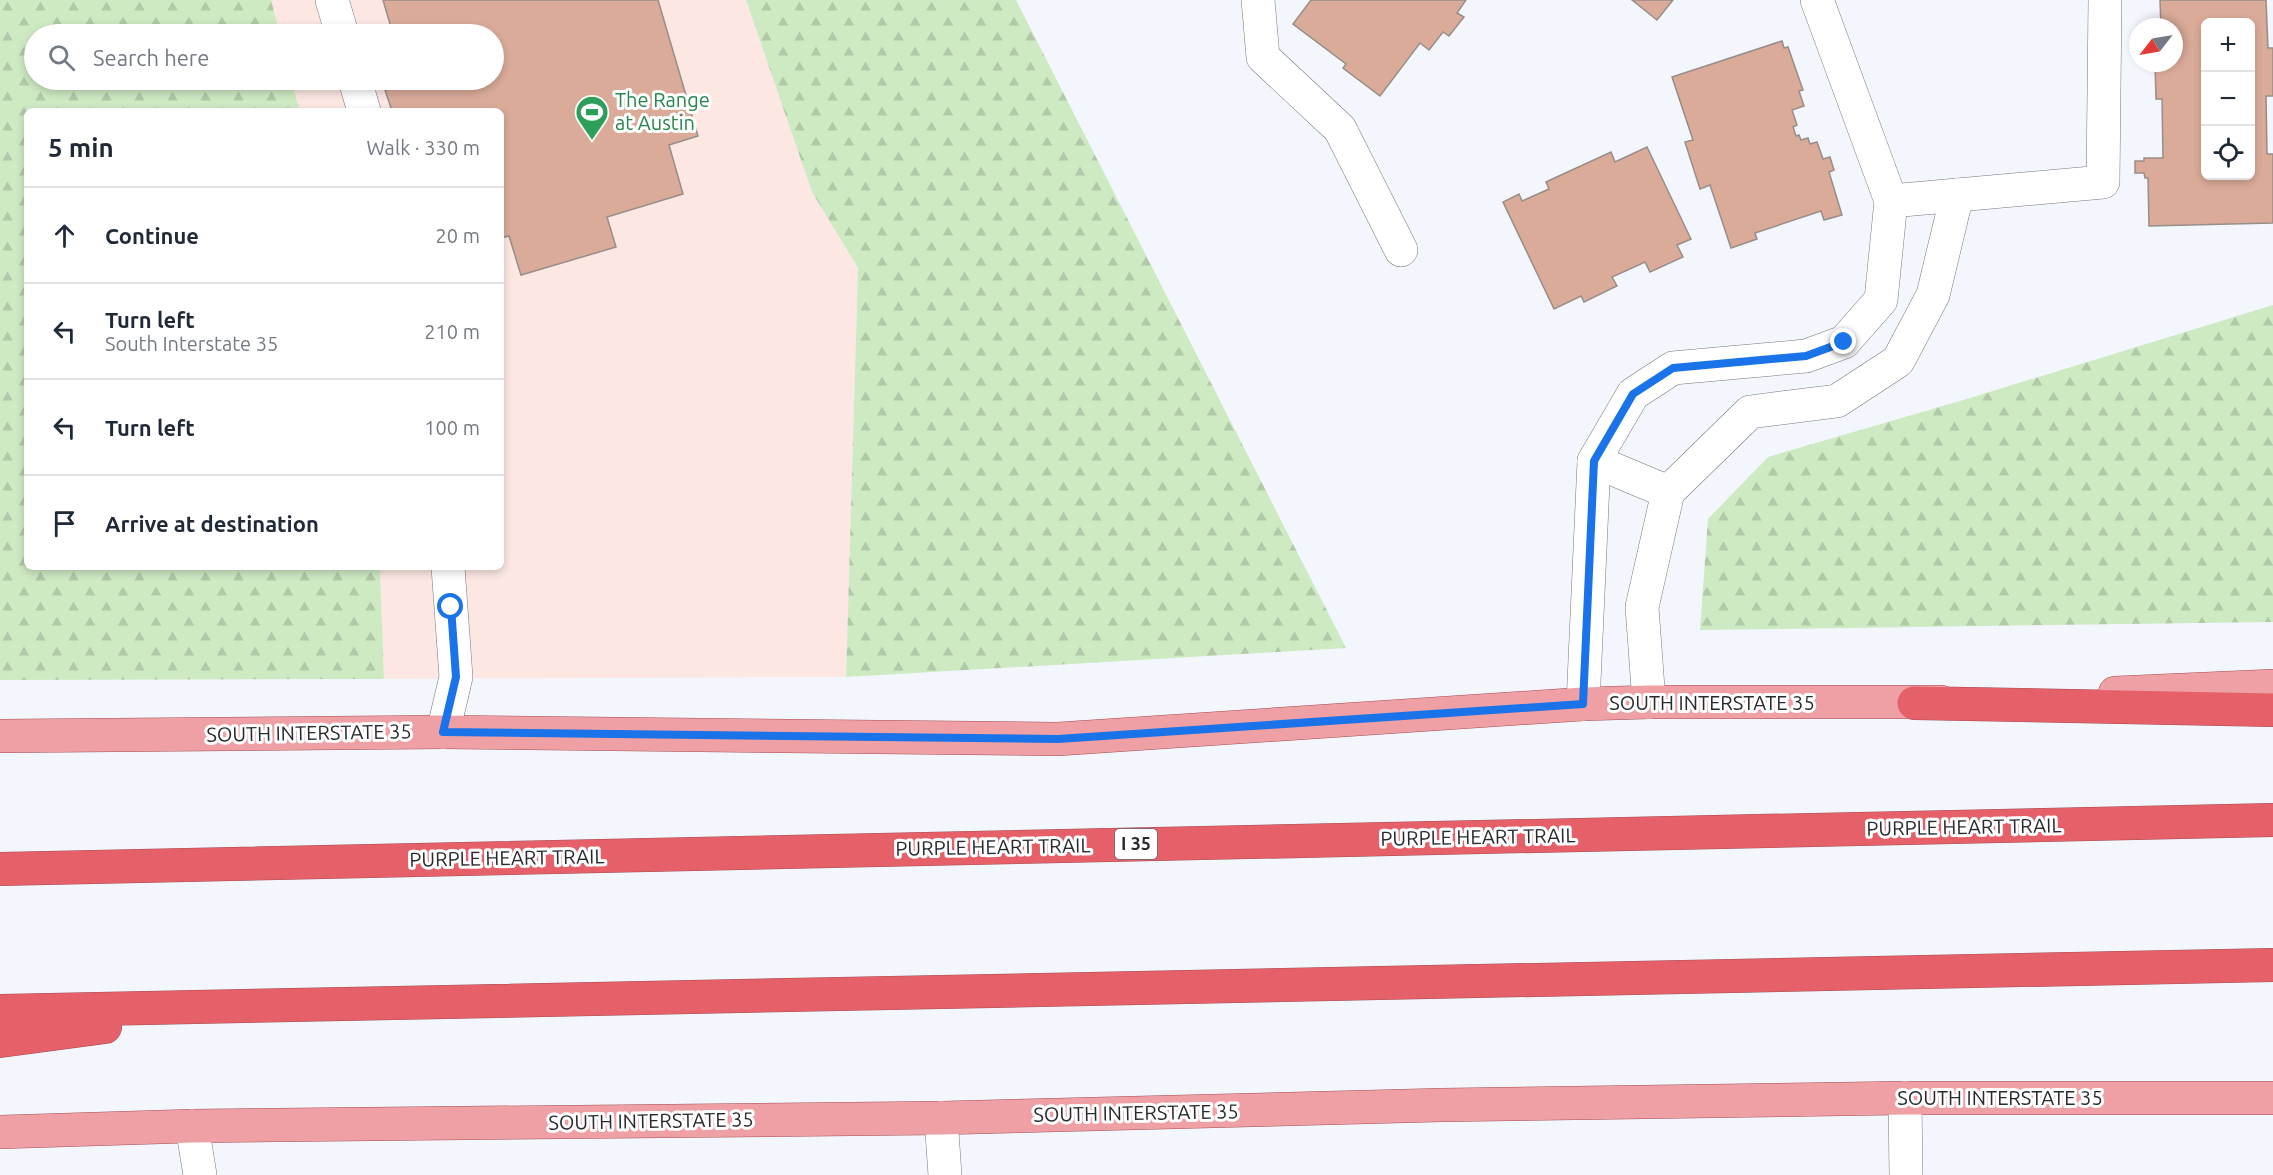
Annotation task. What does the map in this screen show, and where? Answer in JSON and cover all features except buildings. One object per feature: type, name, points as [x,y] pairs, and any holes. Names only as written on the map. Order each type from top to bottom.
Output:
[{"type":"highway","points":[[1914,703],[2273,710]]},
{"type":"highway","name":"PURPLE HEART TRAIL","points":[[0,868],[2273,820]]},
{"type":"highway","points":[[0,1011],[2273,964]]},
{"type":"highway","points":[[0,1041],[259,1006]]},
{"type":"main road","name":"SOUTH INTERSTATE 35","points":[[0,736],[443,732],[1058,739],[1583,704],[1649,702],[1914,703],[2273,686]]},
{"type":"main road","name":"SOUTH INTERSTATE 35","points":[[0,1132],[192,1126],[940,1118],[1442,1105],[1905,1098],[2273,1098]]},
{"type":"street","points":[[332,0],[339,24]]},
{"type":"street","points":[[1258,0],[1263,57],[1340,129],[1401,250]]},
{"type":"street","points":[[1583,704],[1594,461],[1633,394],[1673,368],[1806,356],[1844,342],[1881,300],[1891,201],[1817,0]]},
{"type":"street","points":[[1891,201],[2103,182],[2105,0]]},
{"type":"street","points":[[358,90],[363,108]]},
{"type":"street","points":[[1649,702],[1642,607],[1668,492],[1750,412],[1837,401],[1898,361],[1933,295],[1957,195]]},
{"type":"street","points":[[1745,361],[1750,412]]},
{"type":"street","points":[[1594,461],[1668,492]]},
{"type":"street","points":[[443,732],[456,677],[448,570]]},
{"type":"street","points":[[1905,1098],[1906,1175]]},
{"type":"street","points":[[940,1118],[945,1175]]},
{"type":"street","points":[[192,1126],[200,1175]]},
{"type":"shaded area","points":[[271,0],[746,0],[812,192],[858,268],[846,677],[384,679],[380,570],[504,570],[504,108],[299,108],[294,90],[504,90],[504,24],[277,24]]},
{"type":"green space","points":[[0,0],[271,0],[277,24],[24,24],[24,90],[294,90],[299,108],[24,108],[24,570],[380,570],[384,679],[0,680]]},
{"type":"green space","points":[[746,0],[1016,0],[1346,648],[846,677],[858,268],[812,192]]},
{"type":"green space","points":[[2273,305],[2273,622],[1700,630],[1708,519],[1768,457]]},
{"type":"place","name":"The Range at Austin","points":[[592,141]]},
{"type":"route","points":[[451,607],[456,677],[443,732],[1058,739],[1583,704],[1594,461],[1633,394],[1673,368],[1806,356],[1844,342]]}]
